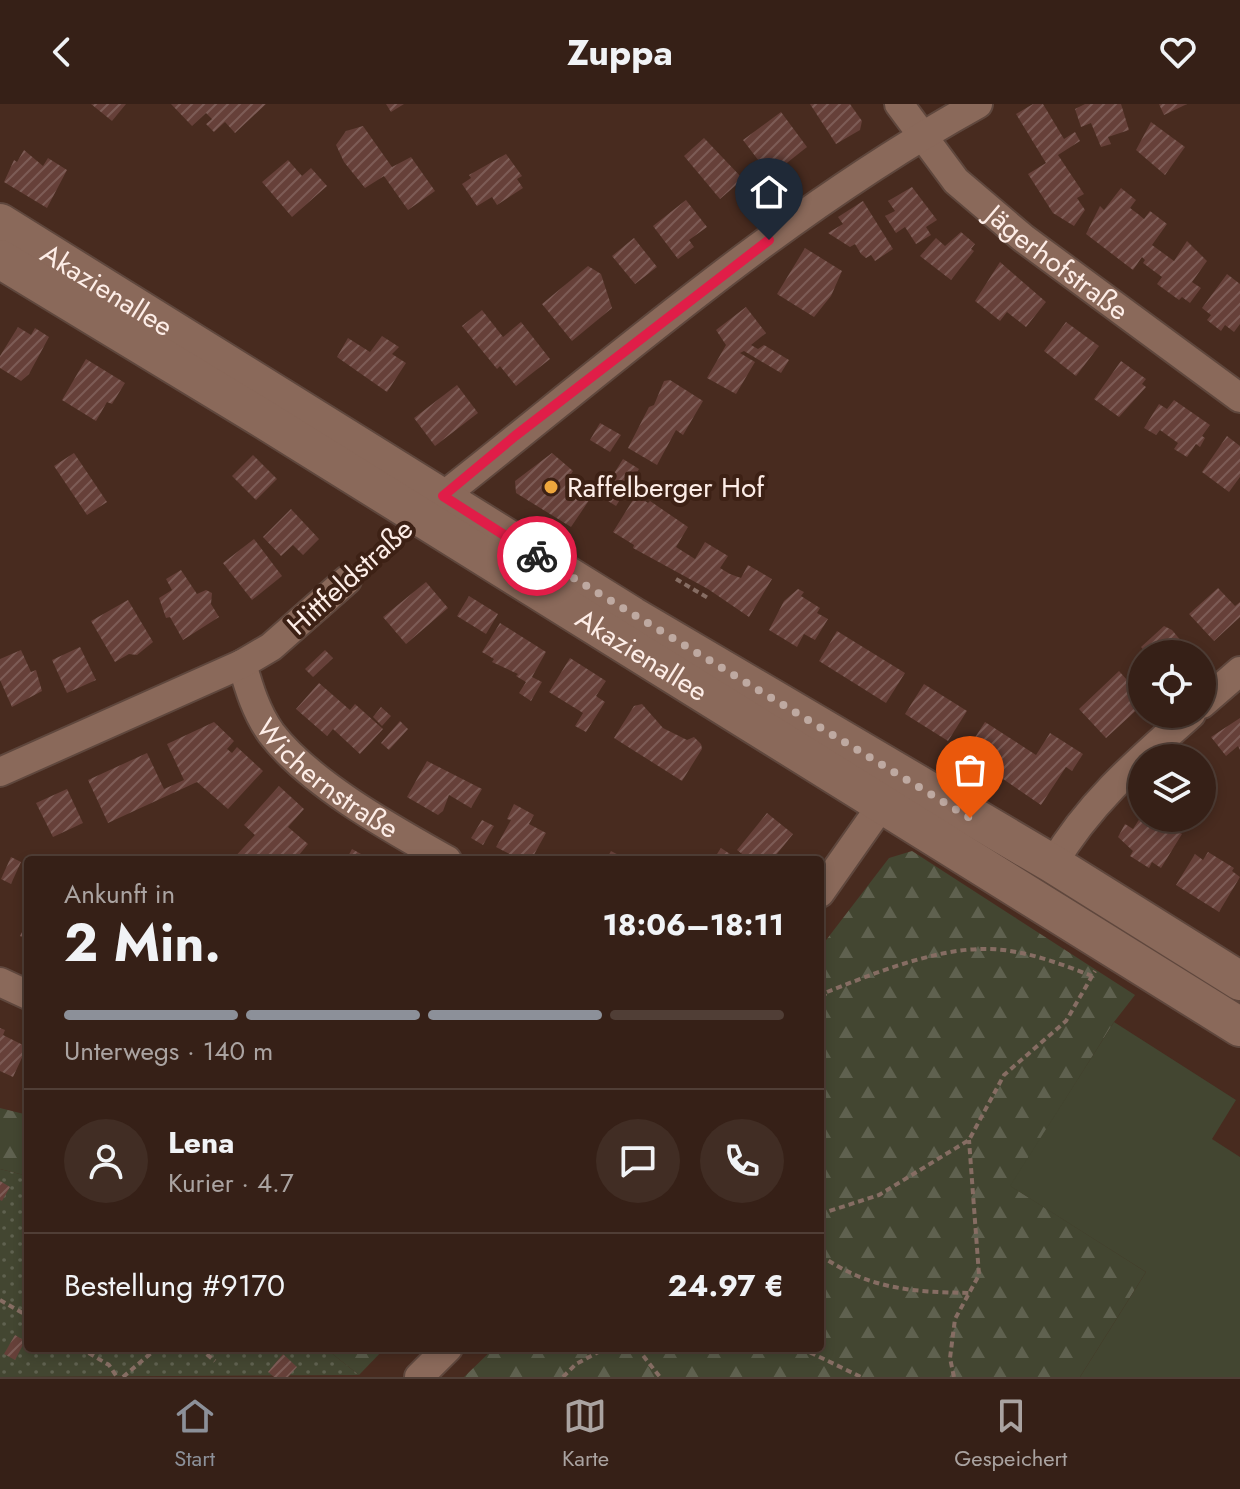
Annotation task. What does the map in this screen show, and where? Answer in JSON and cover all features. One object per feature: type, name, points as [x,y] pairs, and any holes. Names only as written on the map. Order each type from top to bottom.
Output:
[{"type":"main road","name":"Akazienallee","points":[[0,223],[430,506]]},
{"type":"main road","name":"Akazienallee","points":[[0,259],[430,506],[632,616],[1240,1027]]},
{"type":"main road","name":"Akazienallee","points":[[892,790],[1053,864],[1240,981]]},
{"type":"street","name":"Jägerhofstraße","points":[[899,104],[956,181],[1023,238],[1240,398]]},
{"type":"street","points":[[430,506],[515,436],[780,232],[920,136],[978,104]]},
{"type":"street","name":"Hittfeldstraße","points":[[0,772],[242,664],[271,647],[347,580]]},
{"type":"street","name":"Wichernstraße","points":[[242,664],[254,703],[272,734],[323,781],[389,828],[440,856]]},
{"type":"street","points":[[1216,692],[1240,671]]},
{"type":"street","points":[[1053,864],[1072,831],[1106,790],[1175,728]]},
{"type":"street","points":[[824,887],[892,790]]},
{"type":"street","points":[[0,982],[24,993]]},
{"type":"street","points":[[419,1377],[444,1352]]},
{"type":"path","name":"Hittfeldstraße","points":[[347,580],[430,506]]},
{"type":"path","points":[[676,579],[694,586],[708,598]]},
{"type":"path","points":[[824,995],[893,966],[983,949],[1054,962],[1092,976],[1066,1021],[1004,1075],[969,1140],[879,1195],[824,1213]]},
{"type":"path","points":[[954,1377],[950,1358],[955,1319],[972,1293],[979,1275],[969,1140]]},
{"type":"path","points":[[824,1258],[847,1274],[904,1291],[972,1293]]},
{"type":"path","points":[[0,1300],[24,1314]]},
{"type":"path","points":[[87,1352],[109,1365],[117,1377]]},
{"type":"path","points":[[123,1377],[152,1352]]},
{"type":"path","points":[[204,1352],[215,1361]]},
{"type":"path","points":[[563,1377],[576,1364],[598,1352]]},
{"type":"path","points":[[640,1352],[660,1377]]},
{"type":"path","points":[[809,1352],[861,1377]]},
{"type":"green space","points":[[912,851],[1135,995],[1114,1022],[1011,1186],[1146,1272],[1080,1377],[464,1377],[490,1352],[824,1352],[824,943],[889,858]]},
{"type":"green space","points":[[1114,1022],[1236,1100],[1212,1139],[1240,1157],[1240,1377],[1080,1377],[1146,1272],[1010,1186]]},
{"type":"green space","points":[[0,1108],[24,1114],[24,1175],[0,1169]]},
{"type":"green space","points":[[0,1169],[24,1175],[24,1352],[330,1352],[359,1375],[0,1377]]},
{"type":"green space","points":[[330,1352],[381,1352],[359,1375]]},
{"type":"building","points":[[91,104],[126,104],[112,121]]},
{"type":"building","points":[[171,104],[266,104],[235,133],[225,122],[214,132],[206,124],[212,119],[206,113],[192,126]]},
{"type":"building","points":[[386,104],[404,104],[391,112]]},
{"type":"building","points":[[810,104],[850,104],[862,121],[860,130],[836,144]]},
{"type":"building","points":[[1033,104],[1043,104],[1064,139],[1075,132],[1080,141],[1058,155],[1084,194],[1077,198],[1085,210],[1074,226],[1053,213],[1028,174],[1046,163],[1016,114]]},
{"type":"building","points":[[1085,104],[1121,104],[1129,130],[1108,137],[1111,144],[1101,147],[1091,123],[1081,127],[1075,109]]},
{"type":"building","points":[[1159,104],[1187,104],[1164,115]]},
{"type":"building","points":[[781,112],[807,147],[783,166],[787,171],[774,181],[743,140]]},
{"type":"building","points":[[1151,122],[1185,147],[1165,175],[1136,150]]},
{"type":"building","points":[[363,126],[392,167],[411,157],[435,191],[408,210],[384,176],[365,188],[344,162],[336,145],[346,131]]},
{"type":"building","points":[[704,138],[743,179],[720,199],[684,156]]},
{"type":"building","points":[[24,150],[43,166],[48,158],[67,170],[47,208],[4,182],[14,160],[17,162]]},
{"type":"building","points":[[506,154],[522,176],[517,179],[523,188],[497,205],[492,197],[477,206],[462,184],[471,178],[469,175]]},
{"type":"building","points":[[288,160],[302,176],[311,168],[327,186],[292,217],[262,182]]},
{"type":"building","points":[[912,187],[937,220],[926,227],[931,235],[916,244],[905,227],[896,233],[885,216],[895,211],[888,201]]},
{"type":"building","points":[[1121,188],[1136,200],[1130,208],[1144,219],[1150,211],[1167,224],[1152,245],[1174,261],[1187,241],[1207,261],[1192,282],[1201,288],[1190,303],[1182,297],[1179,300],[1157,284],[1162,277],[1143,263],[1145,260],[1142,257],[1133,270],[1086,234],[1100,206],[1104,210]]},
{"type":"building","points":[[686,200],[707,227],[689,240],[694,247],[678,259],[653,226]]},
{"type":"building","points":[[863,201],[893,249],[875,261],[871,255],[866,258],[861,254],[855,244],[850,247],[828,233],[843,224],[838,217]]},
{"type":"building","points":[[961,232],[975,244],[971,249],[974,251],[951,280],[920,256],[936,238],[945,246]]},
{"type":"building","points":[[634,238],[657,267],[635,284],[612,256]]},
{"type":"building","points":[[805,248],[842,271],[831,296],[814,317],[777,294]]},
{"type":"building","points":[[1000,262],[1046,302],[1026,327],[1007,312],[1000,321],[975,301]]},
{"type":"building","points":[[588,266],[601,274],[612,308],[572,341],[542,304]]},
{"type":"building","points":[[1227,274],[1240,284],[1240,324],[1234,332],[1225,325],[1221,331],[1207,320],[1211,315],[1202,308]]},
{"type":"building","points":[[746,307],[766,333],[751,345],[758,349],[764,345],[789,360],[781,373],[744,351],[740,353],[755,362],[736,394],[707,378],[726,345],[716,330]]},
{"type":"building","points":[[482,310],[503,337],[521,322],[550,359],[516,386],[500,366],[497,369],[462,326]]},
{"type":"building","points":[[1066,322],[1099,346],[1076,376],[1044,351]]},
{"type":"building","points":[[18,327],[31,335],[35,328],[49,337],[29,374],[21,381],[0,368],[0,356]]},
{"type":"building","points":[[382,336],[399,347],[392,354],[406,363],[387,392],[337,357],[348,338],[370,352]]},
{"type":"building","points":[[86,359],[125,383],[112,404],[107,402],[96,421],[62,400]]},
{"type":"building","points":[[1121,361],[1146,379],[1142,384],[1146,387],[1119,417],[1094,399]]},
{"type":"building","points":[[670,380],[703,401],[683,435],[676,430],[657,465],[628,448],[649,407],[654,405],[664,381]]},
{"type":"building","points":[[457,385],[478,413],[435,446],[414,418]]},
{"type":"building","points":[[1174,400],[1210,425],[1202,436],[1205,438],[1200,447],[1196,444],[1187,457],[1174,449],[1178,443],[1160,430],[1156,435],[1144,428],[1159,404],[1167,409]]},
{"type":"building","points":[[600,423],[621,435],[610,452],[590,440]]},
{"type":"building","points":[[1227,436],[1240,446],[1240,477],[1229,492],[1202,472]]},
{"type":"building","points":[[74,453],[107,502],[87,515],[54,466]]},
{"type":"building","name":"Raffelberger Hof","points":[[552,453],[573,471],[569,477],[594,493],[571,527],[516,493],[515,481]]},
{"type":"building","points":[[253,455],[277,479],[256,500],[232,476]]},
{"type":"building","points":[[623,459],[639,469],[616,506],[600,496]]},
{"type":"building","points":[[636,495],[688,527],[676,547],[695,559],[705,542],[728,556],[720,568],[730,574],[741,578],[748,565],[772,579],[749,617],[708,589],[633,548],[634,545],[613,532]]},
{"type":"building","points":[[291,509],[319,539],[303,555],[293,545],[281,556],[263,537]]},
{"type":"building","points":[[254,539],[282,576],[252,600],[223,563]]},
{"type":"building","points":[[181,570],[197,594],[206,590],[212,593],[211,604],[219,617],[183,640],[170,617],[166,618],[159,598],[172,590],[166,579]]},
{"type":"building","points":[[426,582],[448,608],[406,644],[383,617]]},
{"type":"building","points":[[1218,588],[1235,606],[1240,602],[1240,617],[1215,640],[1189,614]]},
{"type":"building","points":[[798,589],[804,592],[801,596],[820,608],[817,613],[828,619],[815,640],[804,634],[797,647],[769,630],[784,601]]},
{"type":"building","points":[[469,596],[498,614],[486,634],[457,616]]},
{"type":"building","points":[[128,600],[153,642],[137,655],[129,654],[115,662],[91,621]]},
{"type":"building","points":[[500,623],[546,652],[532,677],[542,682],[531,701],[519,693],[526,682],[516,676],[518,674],[492,662],[494,659],[482,652]]},
{"type":"building","points":[[1164,626],[1180,640],[1149,640]]},
{"type":"building","points":[[837,631],[905,673],[886,703],[819,661]]},
{"type":"building","points":[[80,647],[96,680],[67,693],[52,660]]},
{"type":"building","points":[[21,650],[31,672],[36,670],[42,691],[12,707],[0,680],[0,659]]},
{"type":"building","points":[[325,650],[333,658],[313,677],[305,669]]},
{"type":"building","points":[[570,658],[606,681],[596,696],[605,702],[586,732],[575,726],[583,713],[549,692]]},
{"type":"building","points":[[1119,671],[1128,681],[1128,718],[1106,738],[1079,709]]},
{"type":"building","points":[[319,683],[350,710],[355,704],[383,729],[360,754],[333,729],[327,736],[296,709]]},
{"type":"building","points":[[924,684],[967,711],[948,741],[905,714]]},
{"type":"building","points":[[642,704],[663,728],[687,740],[694,737],[701,744],[702,749],[682,781],[614,738],[634,706]]},
{"type":"building","points":[[381,707],[391,716],[382,726],[373,717]]},
{"type":"building","points":[[1240,718],[1240,750],[1238,746],[1226,756],[1211,737]]},
{"type":"building","points":[[400,721],[408,729],[389,750],[381,743]]},
{"type":"building","points":[[214,722],[234,741],[227,749],[232,753],[237,747],[263,771],[228,809],[197,782],[108,823],[88,780],[147,753],[164,789],[184,780],[167,744]]},
{"type":"building","points":[[985,722],[1036,755],[1050,733],[1083,754],[1072,771],[1066,767],[1041,805],[965,753]]},
{"type":"building","points":[[427,761],[482,789],[471,808],[449,795],[443,811],[438,815],[407,797]]},
{"type":"building","points":[[279,786],[304,809],[288,827],[308,844],[298,856],[236,856],[255,835],[244,825]]},
{"type":"building","points":[[67,789],[83,823],[53,837],[36,803]]},
{"type":"building","points":[[514,804],[534,815],[529,824],[546,833],[533,856],[513,856],[496,847],[511,820],[507,819]]},
{"type":"building","points":[[767,813],[793,834],[775,856],[745,856],[737,850]]},
{"type":"building","points":[[482,820],[494,826],[483,845],[471,838]]},
{"type":"building","points":[[1125,824],[1128,832],[1182,834],[1161,868],[1152,862],[1149,868],[1130,856],[1133,851],[1118,837]]},
{"type":"building","points":[[721,848],[733,856],[716,856]]},
{"type":"building","points":[[352,849],[365,856],[348,856]]},
{"type":"building","points":[[1208,852],[1234,868],[1232,871],[1240,877],[1219,912],[1176,885],[1195,854],[1203,860]]},
{"type":"building","points":[[11,857],[21,862],[11,884],[1,879]]},
{"type":"building","points":[[0,1028],[5,1030],[3,1035],[24,1046],[24,1053],[13,1077],[0,1071]]},
{"type":"building","points":[[0,1181],[10,1187],[2,1201],[0,1200]]},
{"type":"building","points":[[15,1335],[24,1340],[15,1360],[4,1354]]},
{"type":"building","points":[[283,1354],[297,1367],[288,1377],[274,1377],[268,1372]]},
{"type":"way so far","points":[[537,556],[970,818]]},
{"type":"place","name":"Raffelberger Hof","points":[[551,487]]},
{"type":"route","points":[[537,556],[443,496],[515,436],[769,240]]}]
